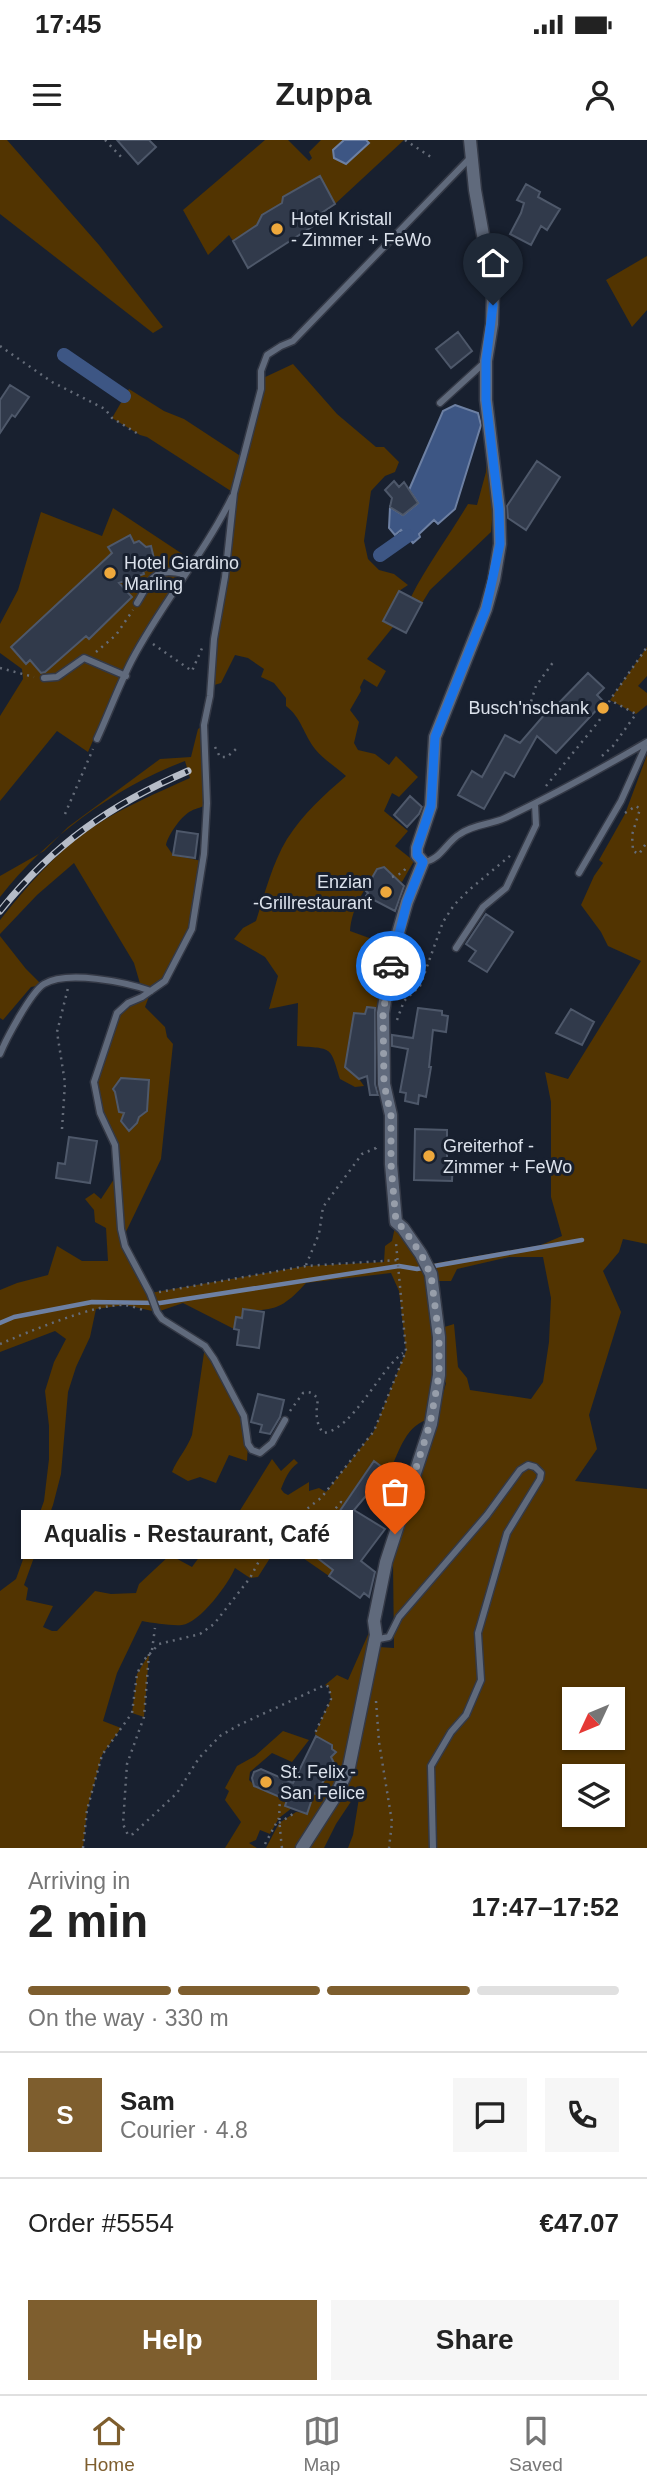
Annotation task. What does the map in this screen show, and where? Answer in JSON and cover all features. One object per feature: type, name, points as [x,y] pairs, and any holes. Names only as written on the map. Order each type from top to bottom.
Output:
[{"type":"street","points":[[302,1848],[336,1795],[349,1767],[376,1635],[374,1621],[386,1562],[430,1424],[439,1375],[439,1337],[431,1275],[421,1254],[396,1222],[391,1164],[391,1115],[384,1084],[383,1013],[394,947],[407,902],[423,862],[417,855],[417,848],[431,806],[435,737],[486,609],[500,544],[499,509],[486,400],[486,361],[492,324],[493,291],[470,140]]},
{"type":"lane","points":[[285,1420],[272,1443],[260,1453],[252,1450],[248,1444],[244,1416],[215,1359],[205,1346],[162,1319],[156,1312],[150,1293],[123,1238],[115,1145],[100,1113],[94,1082],[117,1013],[128,1003],[160,986],[187,941],[194,919],[204,854],[207,803],[204,725],[210,696],[214,639],[225,578],[234,493],[261,389],[261,371],[267,355],[293,341],[471,157]]},
{"type":"lane","points":[[440,403],[486,361]]},
{"type":"lane","points":[[97,739],[131,662],[184,574],[217,527],[234,493]]},
{"type":"lane","points":[[137,603],[153,576],[168,571],[184,574]]},
{"type":"lane","points":[[44,678],[57,677],[84,658],[126,676]]},
{"type":"lane","points":[[423,862],[430,862],[460,833],[481,824],[499,821],[534,804],[647,742]]},
{"type":"lane","points":[[579,873],[621,801],[647,742]]},
{"type":"lane","points":[[456,948],[483,907],[506,888],[536,825],[534,804]]},
{"type":"lane","points":[[0,1054],[10,1030],[42,985],[56,980],[77,978],[152,990]]},
{"type":"lane","points":[[376,1635],[379,1639],[389,1637],[399,1617],[414,1597],[487,1515],[520,1470],[528,1465],[535,1466],[541,1473],[540,1479],[507,1533],[478,1633],[481,1680],[466,1714],[451,1732],[431,1766],[433,1848]]},
{"type":"path","points":[[105,140],[124,159]]},
{"type":"path","points":[[405,140],[434,159]]},
{"type":"path","points":[[0,346],[52,382],[105,409],[112,418],[139,435]]},
{"type":"path","points":[[84,658],[116,635],[137,603]]},
{"type":"path","points":[[145,638],[192,671],[204,645],[214,639]]},
{"type":"path","points":[[534,804],[599,721],[610,700],[647,647]]},
{"type":"path","points":[[529,708],[536,686],[554,661]]},
{"type":"path","points":[[0,668],[34,677]]},
{"type":"path","points":[[595,762],[613,746],[636,714],[610,700]]},
{"type":"path","points":[[65,814],[97,739]]},
{"type":"path","points":[[212,739],[220,757],[227,757],[236,749]]},
{"type":"path","points":[[621,801],[623,813],[628,813],[636,806],[640,809],[632,835],[633,850],[639,854],[647,842]]},
{"type":"path","points":[[395,1028],[404,1001],[420,986],[443,922],[454,905],[530,840]]},
{"type":"path","points":[[392,877],[397,875]]},
{"type":"path","points":[[62,1129],[65,1083],[57,1032],[66,989],[77,978]]},
{"type":"path","points":[[306,1266],[319,1234],[323,1207],[362,1154],[376,1148],[379,1138]]},
{"type":"path","points":[[83,1848],[88,1810],[102,1755],[132,1713],[137,1674],[150,1652],[159,1644],[200,1634],[214,1624],[250,1578],[269,1540],[321,1498],[374,1431],[406,1350],[394,1235],[396,1222]]},
{"type":"path","points":[[150,1293],[306,1266],[398,1260]]},
{"type":"path","points":[[0,1344],[101,1307],[125,1305],[156,1312]]},
{"type":"path","points":[[285,1420],[303,1393],[309,1391],[318,1399],[316,1414],[320,1429],[323,1433],[332,1431],[361,1405],[393,1360],[406,1350]]},
{"type":"path","points":[[269,1540],[314,1530],[341,1502],[344,1504]]},
{"type":"path","points":[[155,1628],[144,1717],[127,1764],[123,1824],[128,1835],[133,1834],[177,1793],[198,1758],[220,1736],[325,1685],[329,1687],[331,1699],[315,1732]]},
{"type":"path","points":[[376,1691],[379,1742],[392,1822],[389,1848]]},
{"type":"path","points":[[282,1848],[279,1795],[285,1778]]},
{"type":"path","points":[[279,1823],[296,1812]]},
{"type":"path","points":[[265,1844],[279,1818]]},
{"type":"shaded area","points":[[0,140],[7,140],[99,245],[163,327],[153,333],[0,214]]},
{"type":"shaded area","points":[[265,140],[288,140],[309,161],[312,158],[309,152],[321,140],[404,140],[335,204],[319,176],[283,197],[282,203],[262,215],[257,225],[233,241],[229,235],[208,255],[183,210]]},
{"type":"shaded area","points":[[647,256],[647,310],[632,327],[606,280]]},
{"type":"shaded area","points":[[293,364],[337,414],[376,447],[384,447],[399,462],[395,472],[385,476],[371,491],[364,541],[368,559],[379,570],[394,574],[408,585],[399,591],[383,620],[393,627],[367,659],[386,671],[377,687],[364,679],[361,691],[350,710],[359,722],[354,743],[358,750],[375,754],[389,765],[396,756],[418,777],[399,797],[392,793],[384,811],[408,831],[395,846],[414,861],[402,882],[390,876],[387,869],[377,869],[353,914],[350,931],[394,947],[384,1010],[367,1007],[365,1014],[354,1013],[345,1067],[364,1086],[355,1087],[340,1079],[328,1051],[297,1046],[298,1003],[269,1009],[278,976],[265,957],[234,939],[243,928],[256,921],[277,858],[293,830],[314,805],[346,776],[315,749],[295,715],[286,706],[286,698],[274,683],[261,677],[264,669],[248,658],[235,655],[221,683],[211,686],[234,493],[147,437],[112,418],[129,389],[164,411],[184,419],[242,457],[261,379]]},
{"type":"shaded area","points":[[487,438],[493,507],[491,532],[430,590],[422,603],[411,597],[417,585],[468,504],[477,505],[486,472]]},
{"type":"shaded area","points":[[113,508],[193,561],[122,674],[88,752],[57,731],[0,801],[0,716],[23,679],[22,669],[0,653],[0,624],[18,590],[41,512],[102,536]]},
{"type":"shaded area","points":[[647,647],[647,676],[638,686],[647,693],[647,705],[636,714],[610,700]]},
{"type":"shaded area","points":[[204,725],[207,803],[183,817],[172,831],[166,845],[173,855],[202,861],[194,919],[168,976],[151,991],[141,987],[134,963],[74,863],[37,895],[0,934],[0,920],[43,870],[79,837],[116,813],[190,778],[185,761],[133,785],[83,817],[58,837],[68,827],[160,759],[191,757],[198,729]]},
{"type":"shaded area","points":[[647,755],[647,1244],[623,1239],[619,1252],[603,1271],[621,1312],[589,1415],[597,1449],[575,1481],[647,1489],[647,1848],[348,1848],[359,1798],[356,1794],[324,1848],[306,1848],[333,1808],[379,1647],[394,1648],[393,1563],[407,1506],[423,1467],[446,1383],[440,1375],[431,1419],[415,1426],[409,1432],[389,1473],[373,1461],[311,1552],[333,1570],[329,1576],[287,1547],[277,1547],[258,1577],[250,1578],[235,1568],[213,1601],[189,1623],[173,1625],[142,1621],[117,1673],[103,1721],[121,1728],[102,1755],[87,1810],[83,1848],[0,1848],[0,1591],[16,1579],[44,1501],[49,1459],[45,1391],[54,1362],[66,1339],[55,1331],[0,1352],[0,1290],[48,1275],[57,1246],[82,1261],[108,1261],[106,1228],[95,1222],[94,1210],[85,1199],[94,1193],[101,1199],[118,1173],[115,1145],[100,1113],[94,1082],[117,1013],[151,991],[145,1007],[165,1027],[167,1037],[173,1044],[161,1159],[123,1238],[150,1293],[306,1266],[384,1262],[385,1246],[392,1241],[396,1222],[402,1219],[431,1264],[541,1245],[562,1236],[551,1197],[551,1102],[545,1072],[568,1079],[641,961],[608,946],[581,905],[603,863],[599,860],[625,814]],"holes":[[[509,1257],[543,1257],[551,1298],[549,1342],[543,1382],[531,1399],[470,1390],[467,1378],[458,1367],[454,1324],[438,1329],[432,1275],[439,1281],[451,1281],[457,1269]],[[391,1273],[399,1291],[406,1351],[374,1431],[326,1492],[319,1488],[309,1491],[309,1482],[288,1495],[284,1493],[281,1489],[284,1482],[298,1463],[294,1459],[281,1471],[272,1459],[234,1520],[223,1552],[207,1559],[200,1556],[192,1567],[170,1555],[139,1584],[136,1593],[111,1594],[95,1591],[57,1631],[43,1627],[53,1606],[26,1600],[28,1588],[24,1585],[53,1505],[61,1474],[68,1392],[90,1337],[96,1309],[125,1305],[157,1312],[183,1303],[234,1329],[236,1318],[242,1318],[244,1309],[264,1310],[279,1306],[306,1283]]]},
{"type":"shaded area","points":[[40,854],[0,897],[0,876]]},
{"type":"shaded area","points":[[0,936],[42,985],[31,987],[3,1020],[0,1018]]},
{"type":"shaded area","points":[[205,1346],[244,1416],[248,1444],[247,1461],[229,1455],[216,1483],[200,1477],[188,1481],[172,1472],[192,1435]]},
{"type":"shaded area","points":[[374,1621],[349,1767],[302,1848],[266,1848],[279,1823],[296,1812],[307,1813],[314,1793],[317,1794],[334,1763],[331,1757],[335,1752],[332,1745],[315,1733],[331,1699],[329,1687],[325,1685],[337,1675],[348,1680]]},
{"type":"shaded area","points":[[149,1654],[144,1717],[132,1713],[137,1674]]},
{"type":"shaded area","points":[[283,1731],[309,1740],[292,1762],[272,1753],[250,1772],[249,1780],[267,1791],[289,1794],[285,1806],[292,1808],[279,1818],[270,1834],[260,1830],[256,1840],[249,1843],[257,1848],[225,1848],[241,1822],[225,1800],[229,1791],[225,1788],[237,1766],[255,1756]]},
{"type":"water","points":[[344,140],[366,140],[369,143],[346,164],[334,158],[333,150]]},
{"type":"water","points":[[455,405],[478,413],[481,425],[455,509],[438,524],[434,520],[413,543],[401,530],[395,535],[389,528],[390,507],[403,515],[418,503],[409,490],[443,411]]},
{"type":"building","points":[[117,140],[149,140],[156,147],[138,164]]},
{"type":"building","points":[[320,176],[335,204],[320,214],[324,219],[248,268],[233,241],[257,225],[262,215],[282,203],[283,197]]},
{"type":"building","points":[[526,184],[540,192],[538,197],[560,209],[547,230],[541,226],[531,245],[510,234],[521,213],[524,203],[517,200]]},
{"type":"building","points":[[458,332],[472,351],[451,368],[436,349]]},
{"type":"building","points":[[10,385],[29,397],[0,433],[0,400]]},
{"type":"building","points":[[537,461],[560,477],[526,530],[508,518],[507,506]]},
{"type":"building","points":[[394,481],[399,487],[404,482],[418,503],[403,515],[390,507],[392,498],[385,490]]},
{"type":"building","points":[[130,535],[134,543],[139,541],[146,547],[151,546],[156,567],[119,583],[132,597],[89,639],[86,636],[45,672],[41,673],[30,660],[26,664],[11,647],[112,553],[108,547]]},
{"type":"building","points":[[399,591],[422,603],[406,633],[383,621]]},
{"type":"building","points":[[588,673],[604,688],[597,695],[604,702],[556,753],[537,736],[514,777],[505,772],[484,809],[458,795],[472,771],[482,777],[505,735],[520,743],[551,707],[553,709]]},
{"type":"building","points":[[410,796],[422,807],[407,827],[394,815]]},
{"type":"building","points":[[177,831],[198,834],[195,858],[173,855]]},
{"type":"building","points":[[384,867],[404,886],[395,911],[366,896],[368,893],[365,890],[377,869]]},
{"type":"building","points":[[486,914],[513,932],[487,972],[469,961],[476,951],[466,944]]},
{"type":"building","points":[[367,1007],[375,1008],[375,1084],[378,1095],[370,1095],[367,1076],[359,1079],[345,1067],[354,1013],[365,1014]]},
{"type":"building","points":[[418,1008],[442,1011],[442,1015],[448,1016],[446,1032],[433,1030],[426,1097],[419,1095],[418,1104],[405,1101],[406,1093],[400,1092],[408,1049],[392,1046],[392,1035],[413,1038]]},
{"type":"building","points":[[571,1009],[594,1022],[582,1045],[556,1033]]},
{"type":"building","points":[[121,1078],[149,1080],[147,1111],[129,1131],[121,1121],[124,1113],[119,1112],[113,1089]]},
{"type":"building","points":[[415,1129],[447,1130],[447,1158],[453,1158],[452,1181],[414,1180]]},
{"type":"building","points":[[69,1137],[97,1141],[90,1183],[56,1178],[58,1163],[65,1164]]},
{"type":"building","points":[[243,1309],[264,1312],[259,1348],[237,1345],[239,1330],[234,1329],[236,1317],[242,1318]]},
{"type":"building","points":[[258,1394],[284,1400],[280,1417],[270,1434],[260,1432],[262,1425],[251,1422]]},
{"type":"building","points":[[374,1461],[395,1477],[386,1492],[376,1484],[354,1510],[385,1529],[361,1561],[375,1572],[369,1597],[364,1593],[360,1598],[329,1576],[333,1570],[311,1553]]},
{"type":"building","points":[[316,1736],[332,1745],[336,1752],[331,1757],[334,1763],[316,1794],[314,1793],[307,1814],[285,1806],[287,1800],[254,1786],[254,1772],[261,1769],[293,1783]]},
{"type":"waterway","points":[[64,355],[124,396]]},
{"type":"waterway","points":[[380,555],[407,536]]},
{"type":"waterway","points":[[0,1323],[14,1317],[92,1302],[160,1303],[399,1266],[417,1269],[582,1240]]},
{"type":"railway","points":[[0,911],[41,866],[85,829],[133,798],[188,771]]},
{"type":"way so far","points":[[391,966],[383,1013],[384,1084],[391,1115],[391,1164],[396,1222],[421,1254],[431,1275],[439,1337],[439,1375],[430,1424],[395,1534]]},
{"type":"place","name":"Hotel Kristall - Zimmer + FeWo","points":[[277,229]]},
{"type":"place","name":"Hotel Giardino Marling","points":[[110,573]]},
{"type":"place","name":"Busch'nschank","points":[[603,708]]},
{"type":"place","name":"Enzian -Grillrestaurant","points":[[386,892]]},
{"type":"place","name":"Greiterhof - Zimmer + FeWo","points":[[429,1156]]},
{"type":"place","name":"Aqualis - Restaurant, Café","points":[[395,1534]]},
{"type":"place","name":"St. Felix - San Felice","points":[[266,1782]]},
{"type":"route","points":[[391,966],[407,902],[423,862],[417,855],[417,848],[431,806],[435,737],[486,609],[500,544],[499,509],[486,400],[486,361],[493,305]]}]
